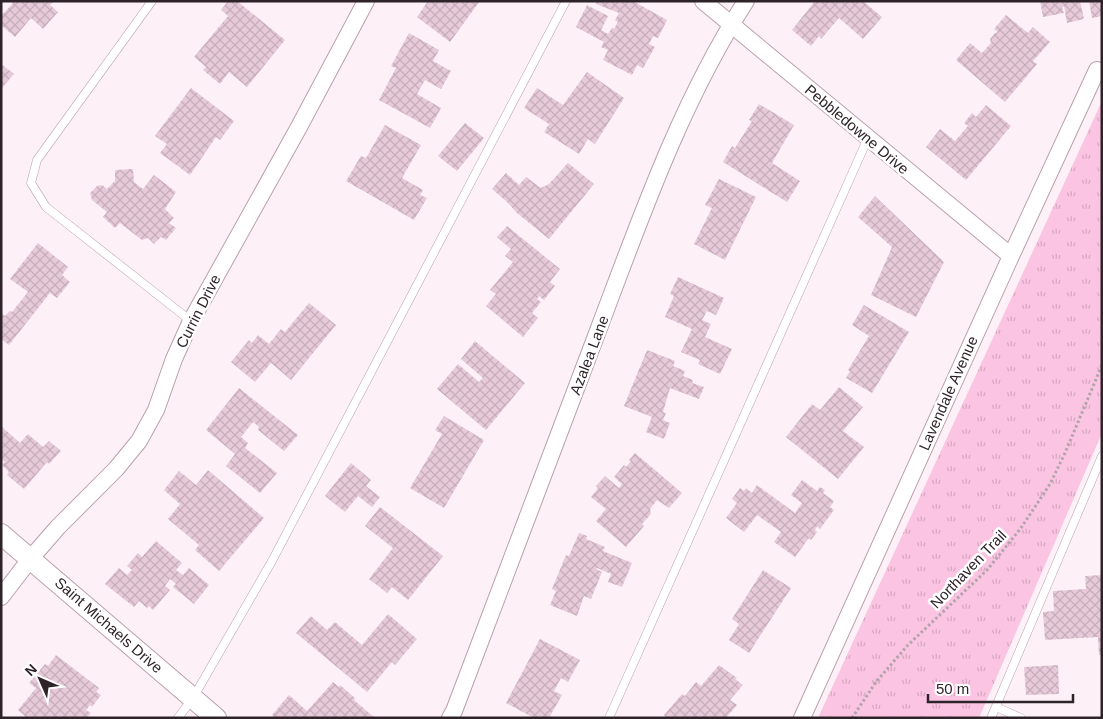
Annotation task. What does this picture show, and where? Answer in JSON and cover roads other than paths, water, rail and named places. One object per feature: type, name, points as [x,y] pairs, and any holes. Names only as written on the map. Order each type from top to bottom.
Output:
[{"type":"street","name":"Currin Drive","points":[[1,597],[58,527],[116,469],[139,441],[156,410],[174,359],[191,321],[299,128],[366,1]]},
{"type":"street","name":"Pebbledowne Drive","points":[[703,1],[1010,256]]},
{"type":"street","name":"Azalea Lane","points":[[450,718],[653,187],[696,90],[746,1]]},
{"type":"street","name":"Lavendale Avenue","points":[[802,718],[1010,256],[1098,70]]},
{"type":"street","name":"Saint Michaels Drive","points":[[1,534],[216,718]]},
{"type":"lane","points":[[152,1],[37,160],[31,183],[46,207],[191,321]]},
{"type":"lane","points":[[178,718],[193,698],[272,561],[566,1]]},
{"type":"lane","points":[[610,718],[868,138]]},
{"type":"lane","points":[[991,718],[1102,456]]},
{"type":"lane","points":[[996,707],[1021,718]]}]
